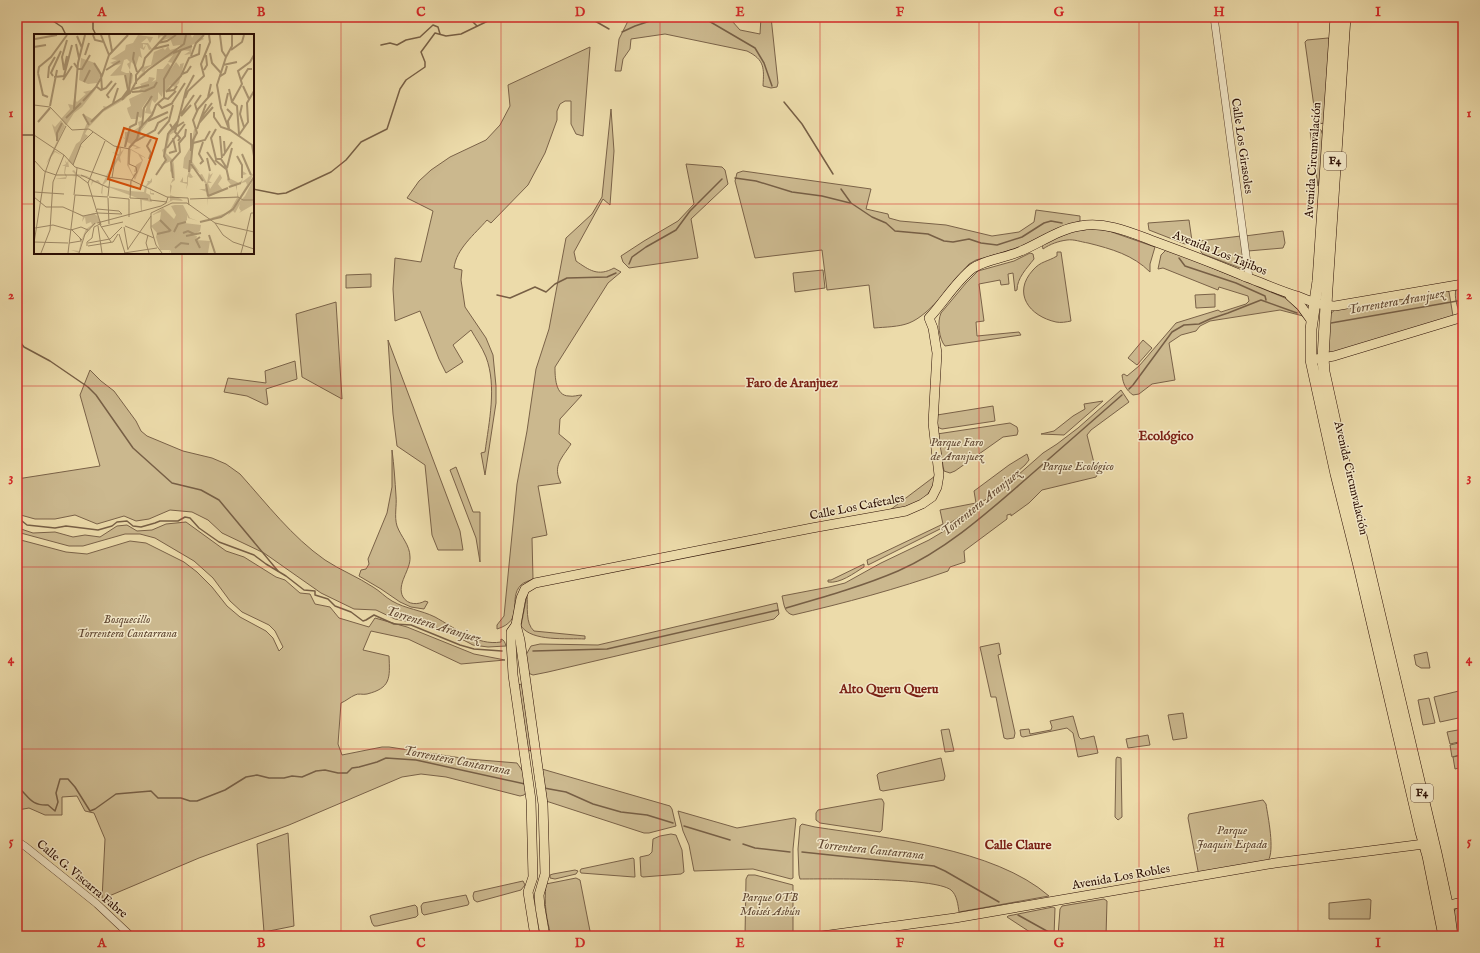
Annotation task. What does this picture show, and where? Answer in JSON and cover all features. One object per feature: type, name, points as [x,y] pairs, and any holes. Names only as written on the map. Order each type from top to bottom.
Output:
[{"type":"highway","name":"Avenida Circunvalación","points":[[1336,17],[1318,280],[1311,320],[1311,360],[1336,474],[1357,556],[1424,844],[1452,936]]},
{"type":"highway","name":"Avenida Circunvalación","points":[[1345,17],[1326,305],[1323,358],[1324,372],[1328,396],[1436,853],[1443,906],[1444,936]]},
{"type":"main road","name":"Calle Los Cafetales","points":[[516,625],[521,598],[525,589],[534,583],[906,511],[922,504],[932,496],[937,487],[939,475],[933,423],[937,353],[934,328],[929,318],[965,275],[973,268],[1019,252],[1068,230],[1079,226],[1105,226],[1143,236]]},
{"type":"main road","name":"Avenida Los Tajibos","points":[[1143,236],[1288,294],[1314,303],[1326,305],[1335,306],[1463,284]]},
{"type":"main road","name":"Avenida Los Tajibos","points":[[1288,294],[1298,302],[1311,320]]},
{"type":"main road","points":[[1311,360],[1334,356],[1463,317]]},
{"type":"main road","points":[[516,625],[512,632],[513,675],[529,783],[534,877],[528,892],[535,936]]},
{"type":"main road","points":[[516,625],[520,640],[541,786],[545,874],[539,895],[545,936]]},
{"type":"main road","name":"Avenida Los Robles","points":[[822,936],[970,916],[1269,864],[1424,844]]},
{"type":"main road","points":[[1443,906],[1463,902]]},
{"type":"street","name":"Calle Los Girasoles","points":[[1214,17],[1249,278]]},
{"type":"street","name":"Calle G. Viscarra Fabre","points":[[17,841],[26,846],[96,903],[131,936]]},
{"type":"green space","points":[[630,17],[715,17],[732,21],[740,30],[760,34],[761,17],[771,17],[778,83],[777,87],[771,88],[763,86],[762,65],[753,54],[747,51],[665,34],[631,39],[630,49],[623,59],[621,71],[615,71],[619,39]]},
{"type":"green space","points":[[1330,39],[1324,123],[1319,124],[1316,121],[1305,42],[1307,40]]},
{"type":"green space","points":[[590,47],[583,136],[576,134],[571,124],[571,101],[565,101],[560,104],[557,111],[557,120],[545,153],[528,185],[491,223],[487,220],[467,242],[458,254],[454,268],[462,270],[461,280],[465,307],[486,338],[493,355],[496,403],[485,475],[481,453],[485,452],[492,392],[489,368],[481,346],[471,330],[453,345],[463,362],[446,373],[420,311],[395,321],[393,289],[395,258],[421,262],[433,211],[407,198],[419,181],[431,170],[450,157],[486,140],[500,125],[510,106],[508,85]]},
{"type":"green space","points":[[611,109],[614,151],[610,205],[603,199],[574,252],[576,261],[590,270],[603,272],[614,268],[621,272],[608,283],[555,367],[557,385],[561,393],[571,396],[582,395],[560,419],[559,434],[571,444],[559,462],[558,477],[561,483],[538,486],[547,535],[532,538],[533,579],[521,585],[515,597],[514,615],[506,625],[497,629],[497,625],[504,616],[517,484],[527,431],[536,369],[549,329],[566,238],[592,214],[602,197]]},
{"type":"green space","points":[[1319,129],[1323,135],[1323,149],[1318,186],[1310,131]]},
{"type":"green space","points":[[686,164],[722,167],[725,170],[728,184],[691,219],[698,258],[629,268],[623,262],[621,256],[678,221],[694,204]]},
{"type":"green space","points":[[743,171],[871,189],[866,209],[888,214],[889,218],[900,221],[946,225],[992,236],[1019,232],[1034,222],[1036,210],[1080,216],[1080,221],[1019,248],[976,260],[969,264],[933,306],[917,319],[909,323],[892,327],[874,328],[869,285],[827,290],[822,250],[755,258],[735,181],[737,173]]},
{"type":"green space","points":[[1189,220],[1192,241],[1189,244],[1185,244],[1149,230],[1148,223]]},
{"type":"green space","points":[[1092,229],[1106,230],[1155,247],[1150,264],[1150,272],[1137,261],[1122,253],[1075,240],[1061,241],[1043,249],[1042,244],[1073,231]]},
{"type":"green space","points":[[1283,231],[1285,243],[1283,248],[1248,251],[1245,236]]},
{"type":"green space","points":[[1241,236],[1244,265],[1240,268],[1201,252],[1199,241]]},
{"type":"green space","points":[[1166,250],[1290,300],[1294,303],[1303,316],[1280,310],[1210,321],[1200,326],[1196,331],[1181,335],[1169,343],[1175,380],[1152,384],[1139,394],[1133,395],[1125,386],[1122,375],[1124,374],[1127,376],[1139,366],[1176,323],[1218,310],[1221,312],[1246,304],[1249,301],[1248,296],[1219,287],[1218,290],[1163,268],[1158,269],[1161,255]]},
{"type":"green space","points":[[1057,252],[1061,252],[1071,321],[1056,322],[1038,315],[1026,302],[1024,295],[1024,287],[1033,270],[1041,263],[1057,256]]},
{"type":"green space","points":[[1030,253],[1033,254],[1034,259],[1021,277],[1017,290],[1015,291],[1013,273],[1008,274],[1009,284],[1001,285],[1000,280],[979,284],[984,321],[976,322],[977,336],[1019,332],[1021,335],[945,346],[941,339],[939,330],[941,313],[966,283],[978,271],[1014,261]]},
{"type":"green space","points":[[823,270],[825,288],[795,292],[793,273]]},
{"type":"green space","points":[[371,274],[371,287],[346,288],[346,275]]},
{"type":"green space","points":[[1463,288],[1463,315],[1460,314],[1455,295],[1456,289]]},
{"type":"green space","points":[[1447,290],[1449,292],[1453,316],[1331,354],[1327,352],[1330,314],[1335,310]]},
{"type":"green space","points":[[1215,294],[1215,307],[1196,308],[1195,295]]},
{"type":"green space","points":[[336,302],[342,399],[302,377],[296,314]]},
{"type":"green space","points":[[388,340],[460,531],[463,550],[438,550],[432,535],[425,465],[397,446],[393,414]]},
{"type":"green space","points":[[1143,340],[1152,348],[1137,365],[1128,358]]},
{"type":"green space","points":[[295,361],[297,379],[266,389],[268,404],[266,405],[247,396],[224,392],[228,378],[266,383],[265,371]]},
{"type":"green space","points":[[90,370],[114,391],[136,421],[141,431],[147,436],[183,451],[212,458],[226,464],[240,474],[291,531],[325,560],[367,583],[397,604],[435,617],[475,639],[492,643],[501,642],[501,639],[504,641],[506,646],[488,647],[473,645],[446,631],[419,621],[395,619],[376,610],[354,609],[321,593],[264,553],[222,533],[208,520],[192,512],[170,510],[149,519],[136,521],[124,516],[97,524],[75,515],[55,519],[35,519],[17,514],[17,479],[100,466],[80,395]]},
{"type":"green space","name":"Parque Ecológico","points":[[1121,390],[1129,402],[1091,430],[1087,435],[1097,475],[1096,477],[1042,490],[1029,503],[1011,516],[1011,514],[1007,515],[1007,519],[964,551],[965,562],[950,567],[948,571],[890,590],[793,615],[786,610],[782,596],[845,583],[881,563],[929,540],[949,528],[984,505],[1043,453],[1078,428]]},
{"type":"green space","points":[[1103,401],[1064,435],[1041,434],[1054,431],[1073,416],[1085,409],[1084,404]]},
{"type":"green space","points":[[993,406],[995,421],[942,429],[937,427],[937,415]]},
{"type":"green space","name":"Parque Faro de Aranjuez","points":[[1010,423],[1017,427],[1017,435],[1003,437],[955,471],[950,473],[944,471],[937,434]]},
{"type":"green space","points":[[392,450],[396,496],[396,522],[410,553],[410,562],[402,582],[401,592],[405,600],[410,603],[416,604],[425,601],[428,602],[424,609],[411,607],[400,602],[359,576],[361,570],[366,569],[369,564],[368,559],[387,513],[392,487]]},
{"type":"green space","points":[[1027,454],[1029,460],[1025,465],[985,500],[944,527],[868,565],[867,560],[943,524],[940,510],[976,503],[974,491],[1009,465]]},
{"type":"green space","points":[[456,467],[473,512],[480,512],[480,562],[476,538],[450,470]]},
{"type":"green space","points":[[935,476],[930,491],[925,497],[905,507],[890,510]]},
{"type":"green space","name":"Bosquecillo Torrentera Cantarrana","points":[[186,522],[226,551],[244,557],[276,577],[285,580],[300,593],[310,594],[315,604],[330,607],[339,618],[369,627],[375,618],[407,627],[474,654],[505,660],[461,664],[408,639],[371,631],[363,650],[389,656],[389,676],[385,685],[381,689],[367,694],[356,694],[341,703],[338,744],[342,755],[389,747],[468,759],[517,763],[524,773],[527,791],[524,795],[520,796],[446,777],[421,774],[402,777],[289,825],[199,858],[102,899],[105,839],[94,813],[85,811],[77,796],[62,797],[62,815],[45,815],[29,808],[18,810],[17,815],[17,539],[66,552],[87,554],[130,541],[146,543],[184,562],[197,572],[212,587],[227,606],[240,617],[266,631],[273,638],[279,651],[283,647],[275,631],[269,625],[242,612],[230,601],[213,578],[194,561],[155,538],[140,534],[125,534],[83,546],[69,546],[17,532],[17,526],[33,533],[55,532],[73,537],[85,535],[100,537],[117,526],[127,525],[137,531],[152,530],[166,524]]},
{"type":"green space","points":[[864,564],[864,567],[847,578],[828,582],[828,580],[831,580]]},
{"type":"green space","points":[[527,595],[528,619],[531,628],[534,631],[585,636],[585,639],[541,637],[526,631],[521,626]]},
{"type":"green space","points":[[777,603],[779,614],[774,619],[548,672],[533,675],[528,673],[526,655],[531,646],[540,644],[598,645]]},
{"type":"green space","points":[[999,643],[1001,654],[998,655],[1015,733],[1014,738],[1007,739],[1004,738],[996,697],[991,697],[980,647]]},
{"type":"green space","points":[[1427,652],[1430,668],[1421,668],[1416,665],[1414,655]]},
{"type":"green space","points":[[520,684],[522,685],[532,750],[530,751],[528,750],[518,686]]},
{"type":"green space","points":[[1463,690],[1463,717],[1440,722],[1434,697]]},
{"type":"green space","points":[[1429,698],[1435,723],[1423,725],[1418,700]]},
{"type":"green space","points":[[1183,713],[1187,738],[1173,740],[1168,715]]},
{"type":"green space","points":[[1073,716],[1079,737],[1081,739],[1094,736],[1098,753],[1078,757],[1073,733],[1067,728],[1023,737],[1021,736],[1020,730],[1029,729],[1030,734],[1051,730],[1052,727],[1050,721]]},
{"type":"green space","points":[[949,729],[954,751],[945,752],[941,730]]},
{"type":"green space","points":[[1463,729],[1463,741],[1450,744],[1447,732]]},
{"type":"green space","points":[[1148,735],[1150,745],[1128,748],[1126,739]]},
{"type":"green space","points":[[1463,742],[1463,754],[1452,757],[1450,745]]},
{"type":"green space","points":[[1463,755],[1463,767],[1455,769],[1453,757]]},
{"type":"green space","points":[[1117,757],[1121,758],[1122,817],[1118,820],[1115,817]]},
{"type":"green space","points":[[941,758],[945,776],[944,780],[883,791],[880,790],[877,775],[879,773]]},
{"type":"green space","points":[[542,769],[670,806],[676,826],[644,833],[546,801]]},
{"type":"green space","points":[[882,799],[884,803],[882,830],[880,832],[820,823],[816,820],[816,813],[818,810]]},
{"type":"green space","name":"Parque Joaquin Espada","points":[[1263,800],[1266,804],[1271,842],[1268,861],[1199,872],[1188,818],[1189,814]]},
{"type":"green space","points":[[678,811],[737,828],[794,818],[796,819],[793,849],[793,878],[791,879],[753,869],[694,871],[689,845],[683,831]]},
{"type":"green space","points":[[802,824],[906,841],[970,856],[999,867],[1026,880],[1049,896],[959,912],[957,900],[953,892],[941,886],[903,881],[800,879],[798,849],[800,826]]},
{"type":"green space","points":[[288,833],[294,926],[264,932],[257,844]]},
{"type":"green space","points":[[671,834],[676,835],[682,850],[684,872],[681,874],[641,876],[640,857],[649,855],[652,852],[653,839]]},
{"type":"green space","points":[[633,858],[635,877],[581,873],[580,871],[581,869]]},
{"type":"green space","points":[[575,870],[578,871],[576,874],[555,879],[550,878],[550,875],[553,874]]},
{"type":"green space","name":"Parque OTB Moisés Asbún","points":[[748,875],[755,875],[793,885],[792,935],[745,936],[746,879]]},
{"type":"green space","points":[[576,878],[580,880],[591,936],[551,936],[546,910],[546,884]]},
{"type":"green space","points":[[523,881],[525,885],[521,890],[477,902],[474,900],[474,892]]},
{"type":"green space","points":[[466,895],[469,903],[468,905],[424,915],[422,913],[421,906],[423,903]]},
{"type":"green space","points":[[1104,899],[1107,901],[1106,936],[1058,936],[1060,909],[1062,906]]},
{"type":"green space","points":[[1371,900],[1370,919],[1329,919],[1329,903]]},
{"type":"green space","points":[[415,905],[417,907],[418,915],[416,917],[377,926],[374,926],[372,923],[370,916],[372,915]]},
{"type":"green space","points":[[1053,907],[1055,908],[1054,936],[1036,936],[1007,917],[1008,916]]},
{"type":"green space","points":[[1463,907],[1463,936],[1457,936],[1453,913],[1456,908]]},
{"type":"waterway","points":[[47,17],[62,27],[66,34]]},
{"type":"waterway","points":[[93,17],[93,29],[96,34]]},
{"type":"waterway","points":[[468,17],[477,26]]},
{"type":"waterway","points":[[254,189],[278,194],[286,193],[331,172],[346,160],[361,142],[387,129],[400,89],[406,80],[425,67],[425,62],[421,52],[435,33],[446,36],[461,34],[492,19],[510,19],[513,17]]},
{"type":"waterway","points":[[588,17],[609,29]]},
{"type":"waterway","points":[[702,17],[755,48],[764,63],[772,86]]},
{"type":"waterway","points":[[622,32],[653,20]]},
{"type":"waterway","points":[[381,45],[390,43],[397,45],[406,40],[420,37],[433,25],[438,27],[440,34]]},
{"type":"waterway","points":[[784,102],[802,124],[833,174]]},
{"type":"waterway","points":[[17,135],[34,135]]},
{"type":"waterway","points":[[735,178],[756,181],[792,192],[822,196],[850,203]]},
{"type":"waterway","points":[[629,264],[632,257],[646,247],[676,230],[690,211],[722,179]]},
{"type":"waterway","points":[[841,189],[851,203],[872,217],[886,223],[895,231],[928,234],[944,241],[953,242],[969,239],[981,243],[997,245],[1022,237],[1044,223],[1051,221],[1062,223]]},
{"type":"waterway","points":[[1179,258],[1185,266],[1236,283],[1265,296],[1266,300]]},
{"type":"waterway","points":[[497,295],[510,298],[535,287],[546,292],[555,284],[567,278],[607,277],[616,273]]},
{"type":"waterway","name":"Torrentera Aranjuez","points":[[1129,389],[1172,332],[1184,325],[1199,324],[1261,300],[1297,313]]},
{"type":"waterway","name":"Torrentera Aranjuez","points":[[1331,323],[1463,300]]},
{"type":"waterway","points":[[17,338],[24,347],[50,361],[88,387],[96,395],[133,448],[172,483],[201,490],[219,500],[278,571]]},
{"type":"waterway","name":"Torrentera Aranjuez","points":[[786,608],[871,582],[898,571],[933,552],[966,530],[1012,492],[1122,395]]},
{"type":"waterway","name":"Torrentera Aranjuez","points":[[17,517],[27,525],[55,528],[66,526],[98,530],[112,526],[117,522],[127,521],[133,526],[141,527],[160,521],[178,521],[185,517],[190,518],[199,528],[219,542],[254,555],[304,590],[315,591],[315,595],[328,599],[335,606],[351,612],[363,621],[374,615],[394,624],[411,625],[460,645],[474,649],[502,651]]},
{"type":"waterway","name":"Torrentera Aranjuez","points":[[533,651],[607,649],[778,610]]},
{"type":"waterway","name":"Torrentera Cantarrana","points":[[17,786],[33,802],[48,805],[55,811],[58,802],[56,793],[60,779],[68,779],[75,787],[90,811],[116,794],[151,791],[158,798],[181,798],[190,801],[197,801],[225,790],[246,777],[257,775],[269,778],[284,778],[292,776],[302,777],[316,771],[325,770],[338,773],[347,773],[352,768],[377,762],[386,758],[416,760],[525,784]]},
{"type":"waterway","name":"Torrentera Cantarrana","points":[[544,788],[566,792],[593,804],[621,812],[647,815],[673,823]]},
{"type":"waterway","name":"Torrentera Cantarrana","points":[[684,826],[730,840]]},
{"type":"waterway","name":"Torrentera Cantarrana","points":[[743,844],[755,848],[790,852]]},
{"type":"waterway","name":"Torrentera Cantarrana","points":[[802,852],[934,866],[999,902]]},
{"type":"waterway","name":"Torrentera Cantarrana","points":[[1018,915],[1054,935]]},
{"type":"district","name":"Faro de Aranjuez","points":[[792,383]]},
{"type":"district","name":"Ecológico","points":[[1166,436]]},
{"type":"district","name":"Alto Queru Queru","points":[[889,689]]},
{"type":"district","name":"Calle Claure","points":[[1018,845]]}]
